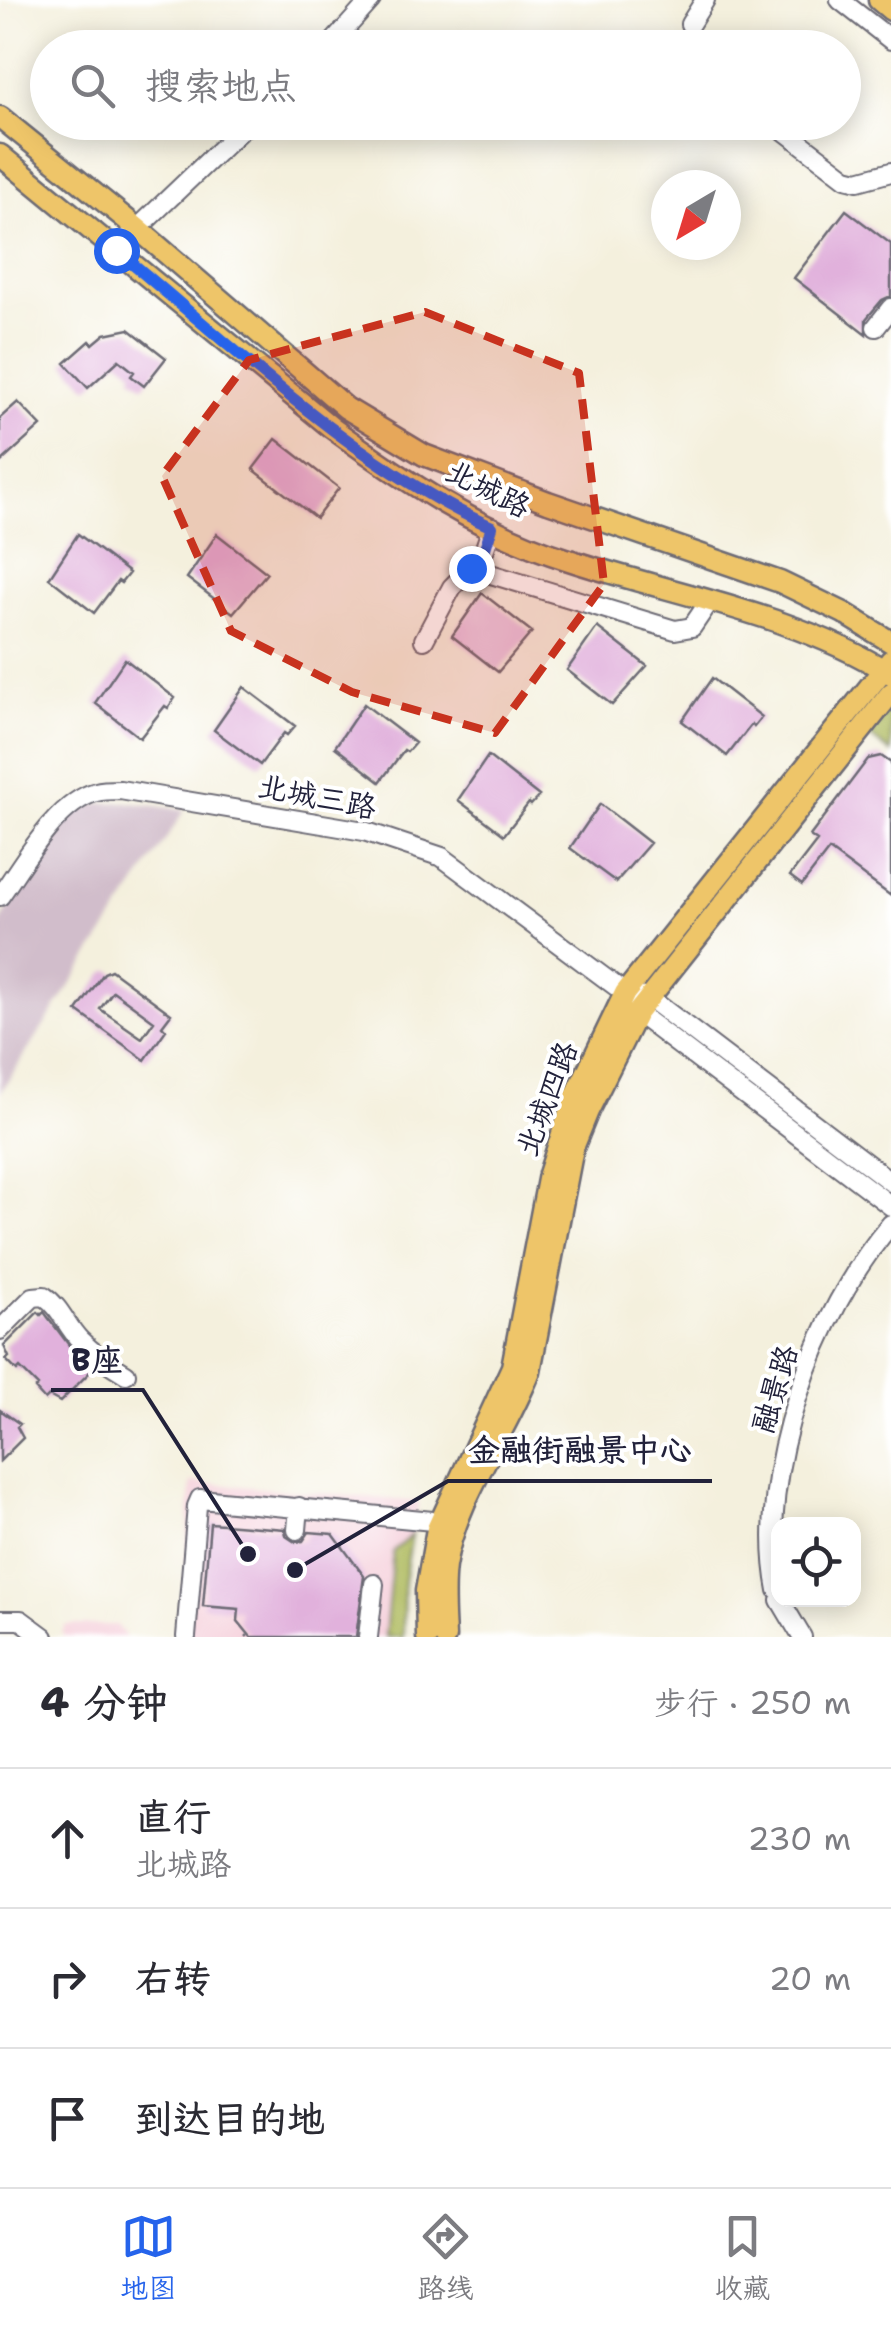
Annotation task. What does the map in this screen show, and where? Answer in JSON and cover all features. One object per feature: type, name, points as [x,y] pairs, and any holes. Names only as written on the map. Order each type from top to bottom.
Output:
[{"type":"main road","points":[[879,0],[891,10]]},
{"type":"main road","name":"北城路","points":[[0,118],[137,228],[346,408],[424,455],[780,582],[891,642]]},
{"type":"main road","name":"北城路","points":[[0,154],[346,439],[389,470],[492,527],[562,558],[709,602],[830,643],[888,668]]},
{"type":"main road","name":"北城四路","points":[[445,1637],[449,1522],[512,1368],[559,1138],[625,993],[888,668]]},
{"type":"main road","name":"北城四路","points":[[427,1637],[429,1560],[517,1406],[530,1372],[573,1148],[588,1111],[643,1005],[891,694]]},
{"type":"street","points":[[344,30],[371,0]]},
{"type":"street","points":[[690,24],[705,0]]},
{"type":"street","points":[[840,0],[891,40]]},
{"type":"street","points":[[116,250],[230,140]]},
{"type":"street","points":[[796,140],[846,178],[858,181],[891,172]]},
{"type":"street","points":[[876,326],[891,308]]},
{"type":"street","points":[[478,569],[492,527]]},
{"type":"street","points":[[424,640],[452,587],[471,568],[675,630],[692,628],[709,602]]},
{"type":"street","name":"北城三路","points":[[0,896],[47,829],[72,804],[95,792],[120,790],[364,831],[442,857],[891,1182]]},
{"type":"street","name":"北城三路","points":[[643,1005],[891,1206]]},
{"type":"street","name":"融景路","points":[[775,1517],[776,1486],[800,1392],[826,1320],[853,1274],[891,1224]]},
{"type":"street","points":[[0,1330],[33,1298],[44,1296],[54,1303],[79,1339],[98,1357],[126,1374]]},
{"type":"street","points":[[186,1637],[198,1577],[200,1499],[449,1522]]},
{"type":"street","points":[[297,1530],[298,1507]]},
{"type":"street","points":[[368,1637],[374,1584]]},
{"type":"street","points":[[784,1607],[802,1637]]},
{"type":"street","points":[[0,1620],[20,1620],[44,1637]]},
{"type":"highlighted area","points":[[425,312],[579,373],[604,584],[495,733],[352,692],[231,631],[162,476],[249,360]]},
{"type":"shaded area","points":[[125,802],[185,810],[0,1093],[0,923],[36,858],[62,823],[82,808]]},
{"type":"shaded area","points":[[191,1482],[419,1502],[404,1582],[403,1637],[181,1637]]},
{"type":"shaded area","points":[[66,1625],[117,1625],[126,1637],[65,1637],[62,1632]]},
{"type":"green space","points":[[891,705],[891,753],[869,736]]},
{"type":"green space","points":[[412,1535],[404,1582],[403,1637],[385,1637],[393,1551]]},
{"type":"building","points":[[846,210],[891,244],[891,296],[882,300],[866,319],[866,334],[794,278]]},
{"type":"building","points":[[129,329],[166,358],[144,386],[119,360],[88,388],[65,363],[90,341],[93,344],[105,334]]},
{"type":"building","points":[[18,402],[41,426],[0,463],[0,418]]},
{"type":"building","points":[[276,439],[339,488],[316,518],[253,469]]},
{"type":"building","points":[[78,534],[129,573],[121,583],[118,581],[94,613],[49,578]]},
{"type":"building","points":[[217,534],[267,573],[233,613],[187,578]]},
{"type":"building","points":[[482,593],[532,632],[498,672],[452,636]]},
{"type":"building","points":[[597,627],[647,666],[612,705],[567,670]]},
{"type":"building","points":[[125,659],[175,698],[140,738],[95,703]]},
{"type":"building","points":[[712,678],[762,717],[727,756],[682,721]]},
{"type":"building","points":[[244,687],[295,726],[287,735],[284,733],[260,765],[214,730]]},
{"type":"building","points":[[364,704],[415,743],[407,752],[404,750],[380,782],[335,747]]},
{"type":"building","points":[[488,756],[539,796],[504,835],[458,800]]},
{"type":"building","points":[[881,756],[891,763],[891,896],[829,850],[802,885],[790,876],[817,841],[810,836],[868,759]]},
{"type":"building","points":[[600,804],[650,843],[616,882],[570,848]]},
{"type":"building","points":[[111,970],[171,1014],[162,1026],[166,1030],[145,1060],[77,1011],[104,973]],"holes":[[[113,991],[154,1021],[142,1038],[100,1009]]]},
{"type":"building","points":[[38,1312],[44,1312],[71,1348],[94,1368],[60,1402],[49,1396],[45,1400],[35,1389],[38,1386],[6,1360],[9,1357],[4,1346]]},
{"type":"building","points":[[0,1410],[20,1424],[17,1427],[23,1438],[0,1461]]},
{"type":"building","points":[[210,1523],[285,1529],[286,1536],[295,1542],[303,1541],[309,1532],[333,1534],[364,1576],[356,1637],[251,1637],[238,1621],[239,1609],[203,1606]]},
{"type":"place","name":"B座","points":[[248,1554]]},
{"type":"place","name":"金融街融景中心","points":[[295,1570]]},
{"type":"route","points":[[116,250],[332,428],[389,470],[492,527],[478,569],[471,568]]}]
